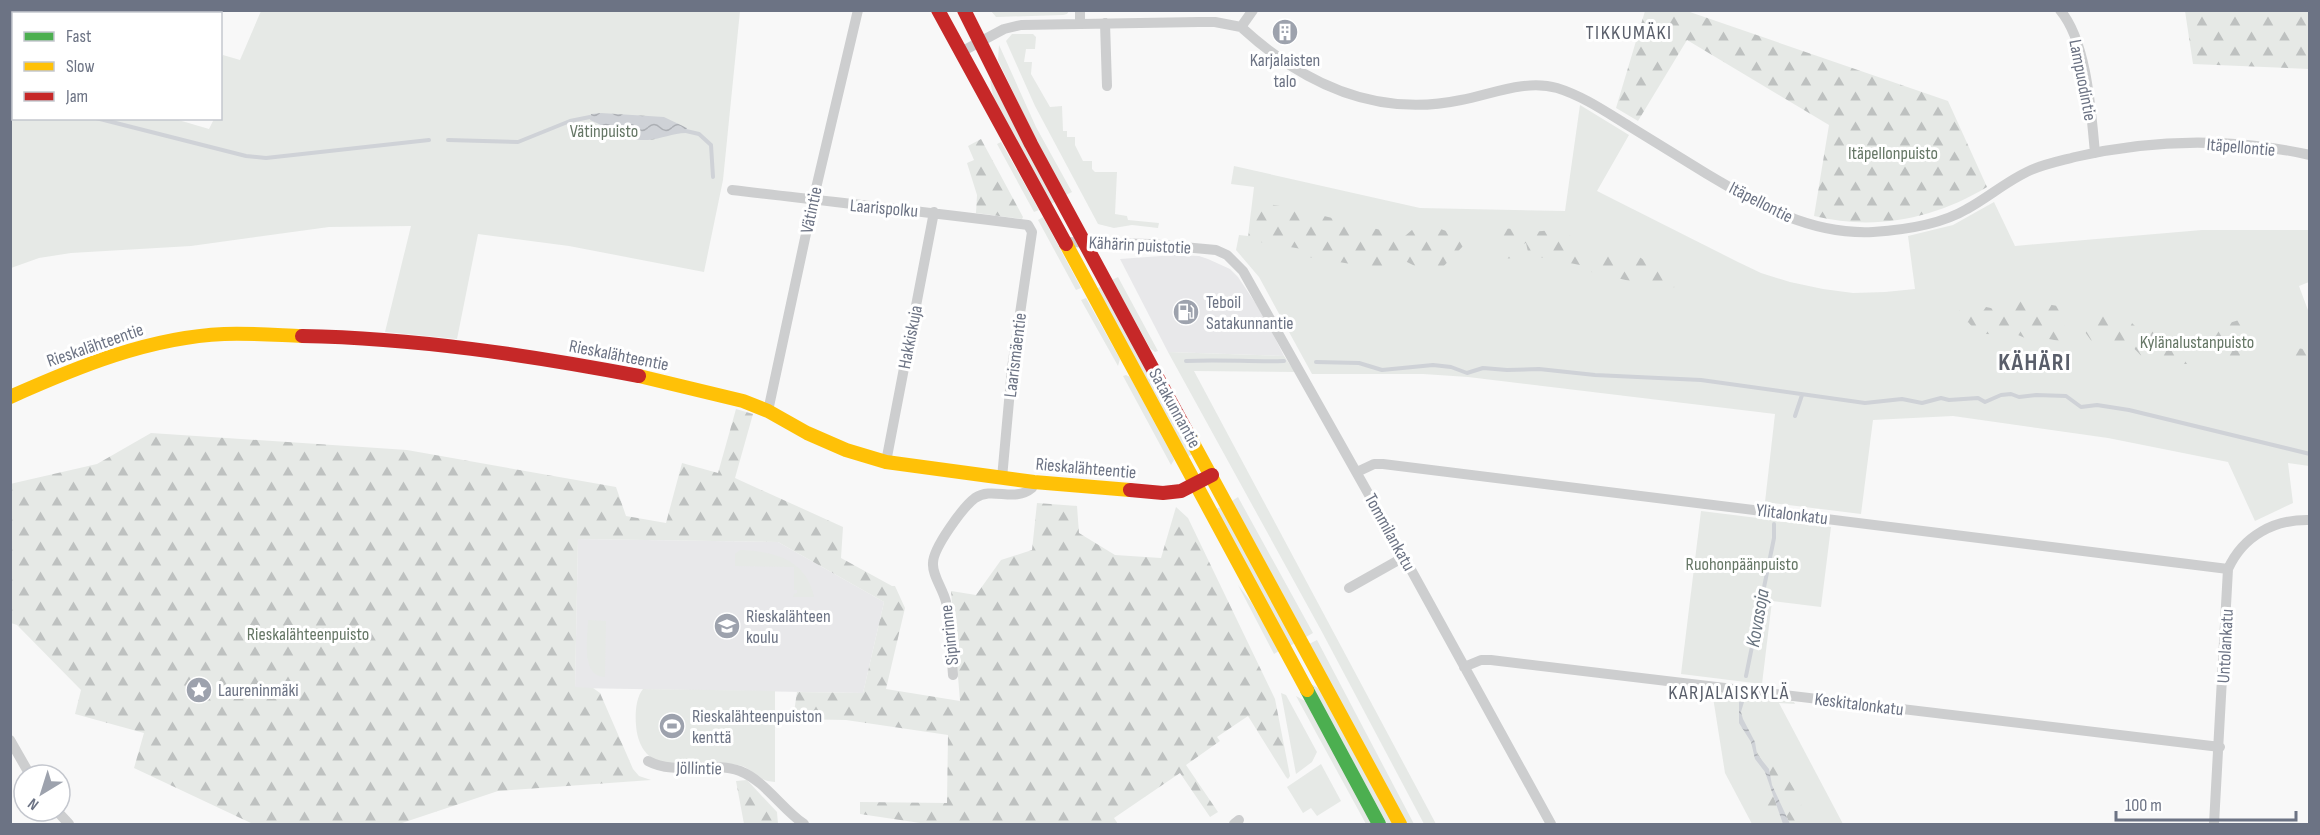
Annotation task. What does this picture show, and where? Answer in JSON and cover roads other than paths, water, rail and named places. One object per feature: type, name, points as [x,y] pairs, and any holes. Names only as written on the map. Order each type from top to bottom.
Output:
[{"type":"main road","name":"Satakunnantie","points":[[938,10],[1379,825]]},
{"type":"main road","name":"Satakunnantie","points":[[964,10],[1031,144],[1400,825]]},
{"type":"main road","name":"Rieskalähteentie","points":[[10,397],[45,381],[136,348],[170,341],[223,334],[310,336],[415,343],[521,355],[643,377],[743,401],[768,411],[836,446],[886,462],[1034,482],[1163,493],[1181,491],[1212,475]]},
{"type":"street","name":"Vätintie","points":[[768,411],[813,201],[858,10]]},
{"type":"street","points":[[1080,10],[1080,23]]},
{"type":"street","points":[[961,52],[1012,26],[1215,22],[1241,27],[1252,10]]},
{"type":"street","name":"Lampuodintie","points":[[2060,10],[2068,20],[2081,50],[2095,153]]},
{"type":"street","points":[[1105,23],[1107,86]]},
{"type":"street","name":"Itäpellontie","points":[[1241,27],[1267,51],[1298,71],[1331,87],[1376,101],[1412,105],[1448,103],[1529,85],[1551,86],[1566,91],[1749,199],[1789,218],[1836,230],[1888,231],[1947,219],[1965,211],[2032,169],[2095,153],[2160,144],[2194,143],[2248,145],[2310,155]]},
{"type":"street","name":"Laarispolku","points":[[732,190],[813,201],[934,212],[1028,225],[1032,232]]},
{"type":"street","name":"Hakkiskuja","points":[[886,462],[934,212]]},
{"type":"street","name":"Laarismäentie","points":[[1002,478],[1012,368],[1032,232]]},
{"type":"street","name":"Kähärin puistotie","points":[[1064,242],[1150,244],[1216,250]]},
{"type":"street","name":"Tommilankatu","points":[[1216,250],[1227,255],[1243,271],[1357,472],[1551,825]]},
{"type":"street","name":"Ylitalonkatu","points":[[1357,472],[1374,464],[1383,464],[2228,569]]},
{"type":"street","name":"Sipinrinne","points":[[953,675],[948,612],[933,568],[933,559],[961,513],[976,497],[986,494],[1018,496],[1032,488],[1034,482]]},
{"type":"street","points":[[2228,569],[2241,549],[2261,531],[2288,521],[2310,520]]},
{"type":"street","points":[[1349,588],[1404,557]]},
{"type":"street","name":"Untolankatu","points":[[2214,825],[2228,569]]},
{"type":"street","name":"Keskitalonkatu","points":[[1464,667],[1481,660],[1491,660],[2220,747]]},
{"type":"street","points":[[10,740],[23,763]]},
{"type":"street","name":"Jöllintie","points":[[648,761],[671,768],[718,766],[738,770],[759,784],[804,825]]},
{"type":"water","points":[[591,114],[664,117],[687,128],[686,133],[648,140],[631,139],[590,120]]},
{"type":"water","points":[[1739,702],[1744,702],[1741,712],[1743,719],[1755,742],[1757,754],[1769,769],[1772,785],[1790,824],[1783,824],[1765,772],[1755,759],[1751,742],[1739,723]]},
{"type":"waterway","points":[[448,140],[518,142],[570,121],[590,117]]},
{"type":"waterway","points":[[104,120],[246,156],[266,158],[429,140]]},
{"type":"waterway","points":[[686,131],[699,134],[711,145],[713,177]]},
{"type":"waterway","points":[[1186,361],[1284,361]]},
{"type":"waterway","points":[[1316,362],[1359,363],[1382,370],[1433,365],[1451,367],[1467,373],[1483,368],[1539,369],[1595,375],[1701,380],[1865,403],[1902,399],[1922,403],[1941,398],[1949,400],[1978,398],[1985,402],[2001,395],[2011,394],[2019,397],[2066,396],[2081,407],[2097,405],[2129,410],[2310,454]]},
{"type":"waterway","points":[[1795,416],[1802,395]]},
{"type":"waterway","name":"Kovasoja","points":[[1746,676],[1774,538],[1774,524]]},
{"type":"place","name":"Karjalaisten talo","points":[[1285,32]]},
{"type":"place","name":"Teboil Satakunnantie","points":[[1186,312]]},
{"type":"place","name":"Rieskalähteen koulu","points":[[727,626]]},
{"type":"place","name":"Laureninmäki","points":[[199,690]]},
{"type":"place","name":"Rieskalähteenpuiston kenttä","points":[[672,726]]},
{"type":"district","name":"TIKKUMÄKI","points":[[1629,32]]},
{"type":"district","name":"KÄHÄRI","points":[[2035,362]]},
{"type":"district","name":"KARJALAISKYLÄ","points":[[1729,692]]},
{"type":"park label","name":"Vätinpuisto","points":[[604,131]]},
{"type":"park label","name":"Itäpellonpuisto","points":[[1893,153]]},
{"type":"park label","name":"Kylänalustanpuisto","points":[[2197,342]]},
{"type":"park label","name":"Ruohonpäänpuisto","points":[[1742,564]]},
{"type":"park label","name":"Rieskalähteenpuisto","points":[[308,634]]}]
